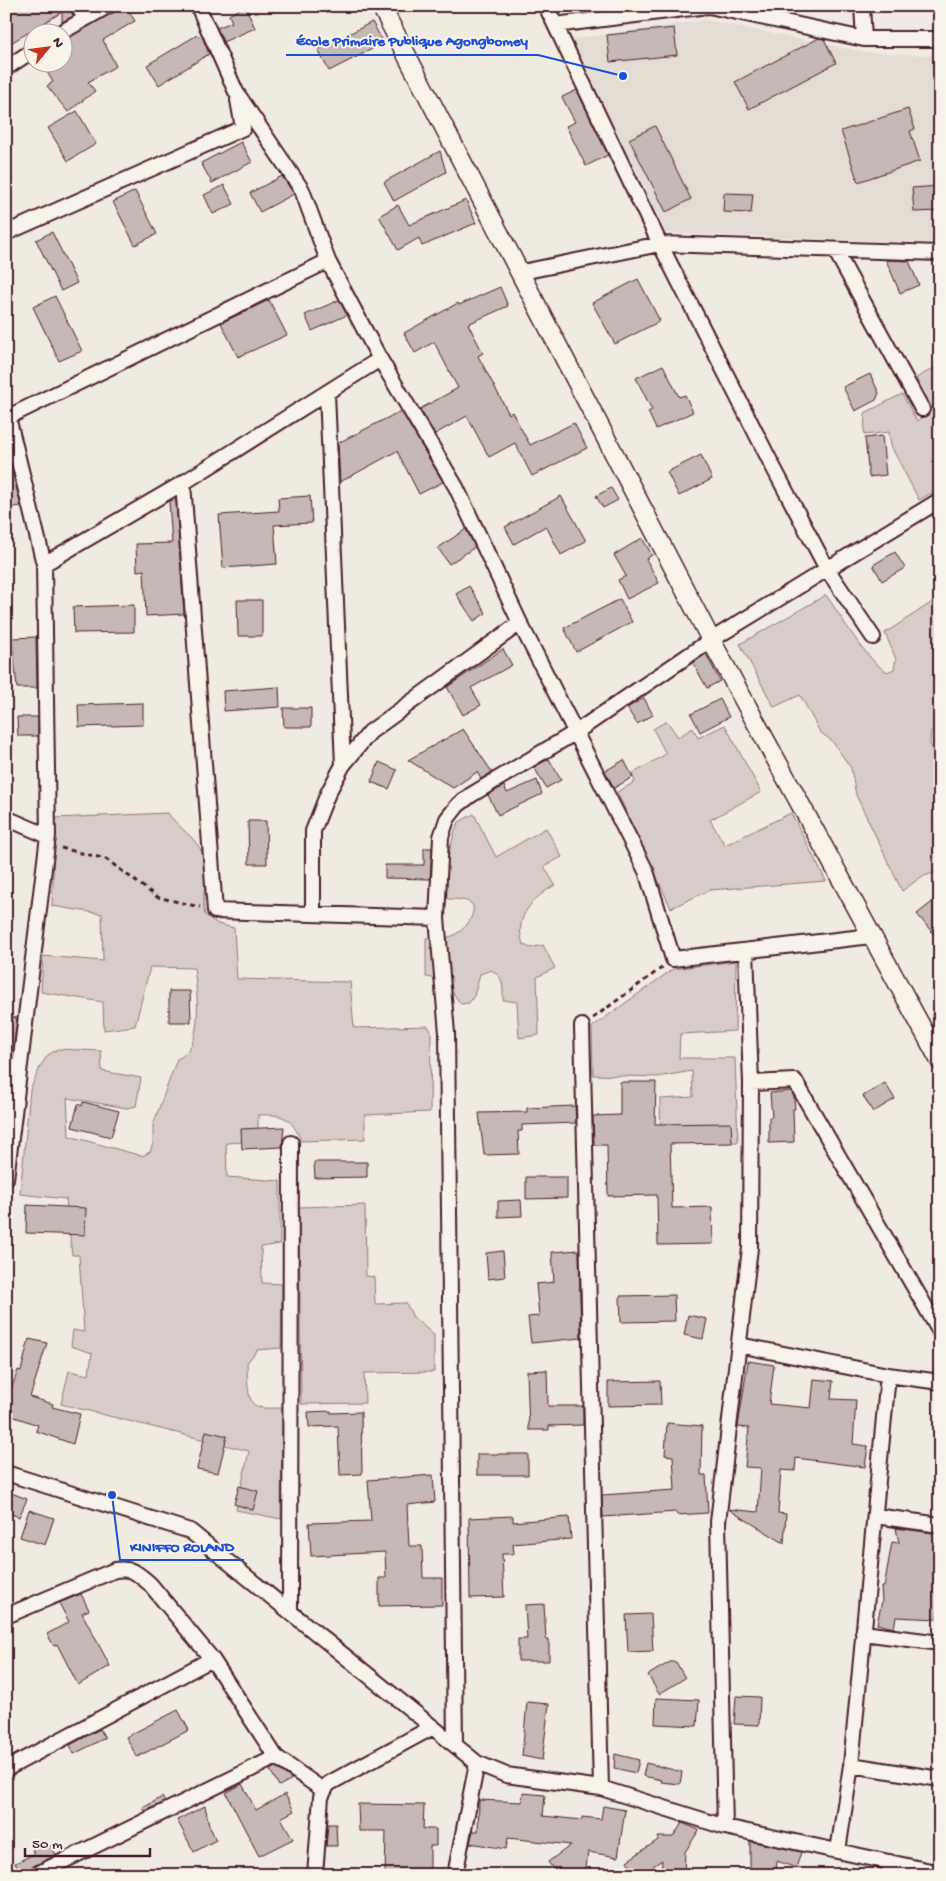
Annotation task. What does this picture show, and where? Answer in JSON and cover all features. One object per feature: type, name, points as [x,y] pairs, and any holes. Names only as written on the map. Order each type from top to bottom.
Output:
[{"type":"street","points":[[72,22],[82,12],[108,6]]},
{"type":"street","points":[[198,6],[236,92],[302,190],[328,261],[380,359],[456,487],[520,623],[646,871],[673,959],[871,936]]},
{"type":"street","points":[[381,6],[522,272],[711,640],[940,1061]]},
{"type":"street","points":[[546,6],[660,244],[827,569],[873,637]]},
{"type":"street","points":[[555,25],[709,6],[864,39],[940,39]]},
{"type":"street","points":[[862,6],[864,39]]},
{"type":"street","points":[[7,66],[22,57]]},
{"type":"street","points":[[6,233],[244,128],[236,92]]},
{"type":"street","points":[[522,272],[660,244],[940,253]]},
{"type":"street","points":[[835,250],[922,409]]},
{"type":"street","points":[[6,1179],[48,836],[44,564],[7,418],[328,261]]},
{"type":"street","points":[[44,564],[183,483],[380,359]]},
{"type":"street","points":[[327,393],[343,765]]},
{"type":"street","points":[[183,483],[215,911],[437,918]]},
{"type":"street","points":[[455,1745],[447,1033],[437,918],[440,837],[447,819],[458,805],[471,795],[576,732],[711,640],[940,500]]},
{"type":"street","points":[[313,914],[313,831],[328,793],[343,765],[370,732],[520,623]]},
{"type":"street","points":[[6,818],[48,836]]},
{"type":"street","points":[[725,1827],[718,1522],[750,1248],[751,1083],[746,951]]},
{"type":"street","points":[[582,1026],[601,1788]]},
{"type":"street","points":[[751,1083],[795,1081],[940,1332]]},
{"type":"street","points":[[290,1612],[291,1143]]},
{"type":"street","points":[[739,1345],[888,1375],[940,1382]]},
{"type":"street","points":[[838,1851],[851,1765],[888,1375]]},
{"type":"street","points":[[6,1473],[190,1531],[477,1763],[506,1776],[601,1788],[725,1827],[838,1851],[889,1868],[940,1873]]},
{"type":"street","points":[[875,1516],[940,1525]]},
{"type":"street","points":[[6,1616],[115,1570],[128,1568],[150,1584],[212,1659],[276,1757],[324,1790]]},
{"type":"street","points":[[863,1633],[940,1643]]},
{"type":"street","points":[[6,1769],[212,1659]]},
{"type":"street","points":[[315,1875],[324,1790],[328,1784],[433,1727]]},
{"type":"street","points":[[35,1875],[276,1757]]},
{"type":"street","points":[[456,1875],[477,1763]]},
{"type":"street","points":[[851,1765],[940,1779]]},
{"type":"path","points":[[48,836],[64,850],[106,859],[157,897],[215,911]]},
{"type":"path","points":[[582,1026],[673,959]]},
{"type":"shaded area","points":[[706,20],[864,52],[940,56],[940,243],[666,233],[572,39]]},
{"type":"shaded area","points":[[940,365],[940,488],[919,500],[891,446],[889,432],[864,435],[865,413],[902,394],[917,421],[932,408],[916,378]]},
{"type":"shaded area","points":[[826,595],[863,648],[887,672],[894,669],[896,659],[885,633],[940,597],[940,722],[931,731],[930,743],[940,773],[940,871],[921,877],[902,891],[856,795],[851,768],[832,741],[820,732],[800,695],[774,707],[740,644]]},
{"type":"shaded area","points":[[667,721],[678,737],[693,728],[698,738],[725,725],[761,792],[710,820],[725,845],[791,813],[826,881],[710,890],[671,908],[617,792],[635,782],[632,774],[666,754],[653,729]]},
{"type":"shaded area","points":[[168,813],[194,840],[202,852],[205,869],[205,915],[218,924],[234,928],[237,979],[350,982],[354,1028],[428,1026],[431,1031],[430,1112],[365,1115],[365,1139],[301,1141],[294,1126],[285,1118],[274,1115],[258,1115],[258,1141],[226,1143],[227,1177],[280,1181],[280,1244],[261,1247],[262,1283],[282,1284],[281,1348],[257,1350],[247,1363],[247,1380],[249,1394],[254,1404],[264,1408],[282,1408],[281,1519],[236,1510],[249,1451],[61,1404],[69,1371],[89,1375],[92,1353],[71,1346],[73,1330],[84,1332],[79,1255],[72,1255],[66,1199],[20,1194],[30,1090],[41,1065],[48,1055],[58,1049],[101,1051],[102,1071],[141,1078],[136,1106],[127,1108],[67,1098],[69,1136],[142,1156],[150,1152],[153,1143],[153,1125],[177,1059],[186,1053],[192,1044],[197,1018],[197,991],[194,968],[150,967],[135,1026],[104,1030],[103,1002],[41,992],[43,956],[103,961],[102,914],[52,906],[55,818]]},
{"type":"shaded area","points":[[474,814],[496,857],[546,828],[562,857],[544,866],[555,885],[540,895],[527,909],[521,925],[523,944],[530,948],[543,945],[555,968],[537,977],[539,1035],[519,1038],[517,1002],[503,1000],[501,979],[491,970],[480,974],[474,996],[469,1003],[461,1004],[448,985],[440,980],[426,977],[426,938],[446,938],[454,935],[463,929],[472,915],[473,905],[469,902],[446,899],[438,895],[455,830],[459,822]]},
{"type":"shaded area","points":[[736,961],[735,1031],[680,1034],[679,1058],[735,1058],[738,1142],[661,1143],[660,1099],[693,1097],[692,1071],[657,1077],[593,1075],[592,1027],[673,969]]},
{"type":"shaded area","points":[[365,1205],[366,1276],[374,1277],[375,1304],[406,1303],[413,1317],[434,1335],[434,1372],[364,1373],[365,1403],[301,1404],[299,1207]]},
{"type":"building","points":[[6,6],[69,6],[73,16],[62,22],[62,12],[46,22],[22,22],[22,36],[6,46]]},
{"type":"building","points":[[124,6],[126,6],[135,21],[103,40],[116,66],[88,82],[95,91],[68,112],[47,86],[53,82],[47,72],[72,72],[72,35]]},
{"type":"building","points":[[245,6],[255,28],[223,42],[217,28],[232,22],[229,15]]},
{"type":"building","points":[[372,22],[384,43],[329,71],[318,50]]},
{"type":"building","points":[[674,28],[677,55],[610,62],[607,35]]},
{"type":"building","points":[[197,35],[199,37],[202,36],[209,54],[159,85],[147,65]]},
{"type":"building","points":[[819,38],[824,39],[836,63],[749,109],[735,82]]},
{"type":"building","points":[[577,90],[608,155],[586,166],[566,126],[575,122],[562,97]]},
{"type":"building","points":[[908,109],[915,129],[910,131],[920,161],[858,182],[841,131]]},
{"type":"building","points":[[77,111],[96,144],[68,161],[48,128]]},
{"type":"building","points":[[655,126],[691,199],[666,212],[629,139]]},
{"type":"building","points":[[241,142],[252,162],[212,183],[201,163]]},
{"type":"building","points":[[440,151],[446,172],[394,201],[384,182]]},
{"type":"building","points":[[282,176],[294,194],[260,212],[250,193]]},
{"type":"building","points":[[224,185],[234,204],[213,214],[204,195]]},
{"type":"building","points":[[940,186],[940,211],[914,212],[912,188]]},
{"type":"building","points":[[135,191],[157,234],[135,245],[113,202]]},
{"type":"building","points":[[724,193],[753,194],[751,213],[723,212]]},
{"type":"building","points":[[466,200],[476,223],[422,246],[419,238],[398,250],[379,216],[398,205],[409,225]]},
{"type":"building","points":[[52,232],[77,283],[61,291],[36,240]]},
{"type":"building","points":[[886,260],[909,261],[919,285],[900,293]]},
{"type":"building","points":[[638,279],[660,321],[615,344],[592,303]]},
{"type":"building","points":[[500,287],[508,306],[468,324],[483,353],[478,356],[509,414],[512,412],[530,445],[574,423],[587,448],[532,476],[515,443],[489,457],[467,416],[435,434],[420,409],[458,388],[434,342],[415,353],[404,333],[458,303],[459,305]]},
{"type":"building","points":[[55,296],[82,351],[59,361],[33,307]]},
{"type":"building","points":[[269,300],[287,335],[238,357],[221,323]]},
{"type":"building","points":[[339,300],[347,315],[312,331],[305,315]]},
{"type":"building","points":[[663,365],[679,397],[685,395],[693,412],[656,429],[648,412],[652,410],[636,378]]},
{"type":"building","points":[[870,374],[879,393],[876,400],[855,411],[843,387]]},
{"type":"building","points":[[401,411],[443,482],[419,494],[397,451],[340,482],[338,443]]},
{"type":"building","points":[[882,436],[886,475],[869,477],[865,438]]},
{"type":"building","points":[[6,447],[21,506],[6,508]]},
{"type":"building","points":[[701,455],[712,479],[679,496],[667,472]]},
{"type":"building","points":[[611,488],[618,500],[603,508],[596,496]]},
{"type":"building","points":[[310,496],[312,523],[274,525],[277,564],[223,568],[219,515],[279,511],[278,498]]},
{"type":"building","points":[[561,496],[586,541],[561,555],[546,526],[514,544],[505,527]]},
{"type":"building","points":[[176,500],[184,614],[146,616],[144,570],[137,571],[136,544],[172,543],[169,501]]},
{"type":"building","points":[[466,529],[475,547],[449,564],[438,548]]},
{"type":"building","points":[[642,538],[652,555],[646,559],[659,583],[627,599],[618,580],[626,576],[614,555]]},
{"type":"building","points":[[895,552],[905,568],[882,581],[873,565]]},
{"type":"building","points":[[469,586],[486,613],[474,621],[456,594]]},
{"type":"building","points":[[620,599],[632,622],[576,652],[564,628]]},
{"type":"building","points":[[237,600],[262,600],[262,636],[238,636]]},
{"type":"building","points":[[134,605],[134,632],[74,633],[73,607]]},
{"type":"building","points":[[36,637],[37,688],[17,688],[12,638]]},
{"type":"building","points":[[503,649],[512,665],[471,688],[481,705],[463,715],[447,687]]},
{"type":"building","points":[[706,654],[720,681],[707,688],[693,663]]},
{"type":"building","points":[[279,687],[280,707],[224,711],[223,691]]},
{"type":"building","points":[[644,698],[653,715],[637,724],[627,708]]},
{"type":"building","points":[[720,699],[729,717],[700,732],[691,714]]},
{"type":"building","points":[[143,703],[143,725],[79,727],[78,705]]},
{"type":"building","points":[[283,708],[311,708],[311,727],[284,727]]},
{"type":"building","points":[[17,717],[38,717],[38,736],[18,736]]},
{"type":"building","points":[[463,729],[492,772],[481,779],[477,772],[453,788],[408,760]]},
{"type":"building","points":[[549,759],[561,780],[546,788],[534,767]]},
{"type":"building","points":[[624,760],[633,777],[614,788],[605,771]]},
{"type":"building","points":[[379,762],[397,770],[389,789],[371,782]]},
{"type":"building","points":[[537,780],[542,794],[498,815],[488,795],[504,786],[507,793]]},
{"type":"building","points":[[248,821],[266,821],[267,864],[249,864]]},
{"type":"building","points":[[424,848],[432,848],[430,879],[385,878],[385,865],[424,865]]},
{"type":"building","points":[[940,896],[940,942],[917,914]]},
{"type":"building","points":[[169,991],[190,991],[191,1022],[169,1022]]},
{"type":"building","points":[[6,1017],[17,1018],[12,1060],[6,1059]]},
{"type":"building","points":[[620,1082],[656,1082],[655,1124],[731,1123],[732,1143],[670,1144],[672,1208],[712,1207],[713,1244],[658,1245],[657,1195],[608,1196],[607,1145],[594,1145],[593,1116],[620,1115]]},
{"type":"building","points":[[885,1083],[895,1099],[873,1112],[863,1096]]},
{"type":"building","points":[[791,1091],[794,1097],[795,1109],[793,1109],[794,1142],[769,1143],[769,1117],[772,1117],[770,1093]]},
{"type":"building","points":[[83,1102],[119,1111],[111,1137],[72,1127],[78,1104],[82,1106]]},
{"type":"building","points":[[575,1106],[576,1123],[522,1125],[522,1131],[518,1131],[519,1154],[484,1155],[479,1113],[527,1112],[527,1108]]},
{"type":"building","points":[[284,1127],[282,1147],[242,1149],[241,1129]]},
{"type":"building","points":[[314,1162],[367,1162],[367,1177],[315,1178]]},
{"type":"building","points":[[526,1177],[567,1177],[567,1198],[526,1199]]},
{"type":"building","points":[[521,1200],[522,1216],[498,1217],[498,1201]]},
{"type":"building","points":[[27,1205],[86,1208],[85,1235],[26,1233]]},
{"type":"building","points":[[579,1250],[581,1338],[531,1343],[528,1317],[539,1316],[536,1284],[554,1282],[552,1252]]},
{"type":"building","points":[[503,1251],[505,1277],[488,1279],[486,1253]]},
{"type":"building","points":[[674,1295],[675,1321],[621,1322],[620,1296]]},
{"type":"building","points":[[688,1315],[707,1319],[703,1339],[684,1335]]},
{"type":"building","points":[[29,1339],[47,1343],[30,1397],[53,1404],[52,1407],[80,1414],[73,1444],[36,1431],[38,1425],[6,1414],[6,1404],[18,1370],[21,1371]]},
{"type":"building","points":[[748,1361],[774,1365],[769,1404],[811,1408],[814,1379],[833,1381],[831,1399],[856,1400],[853,1444],[868,1446],[865,1467],[796,1458],[795,1471],[781,1470],[778,1513],[786,1514],[784,1543],[728,1509],[758,1512],[761,1468],[745,1467],[749,1428],[738,1427]]},
{"type":"building","points":[[547,1370],[548,1406],[583,1406],[583,1425],[549,1426],[549,1430],[529,1430],[527,1371]]},
{"type":"building","points":[[660,1381],[661,1405],[608,1406],[608,1382]]},
{"type":"building","points":[[331,1411],[331,1413],[361,1412],[362,1474],[340,1475],[338,1426],[309,1427],[308,1412]]},
{"type":"building","points":[[667,1423],[702,1426],[701,1475],[706,1475],[708,1513],[677,1515],[676,1512],[603,1517],[602,1495],[675,1490],[673,1456],[665,1455]]},
{"type":"building","points":[[206,1431],[227,1436],[218,1473],[197,1469]]},
{"type":"building","points":[[477,1454],[528,1454],[528,1475],[477,1475]]},
{"type":"building","points":[[433,1475],[435,1502],[407,1505],[409,1546],[422,1546],[423,1578],[442,1578],[442,1605],[379,1606],[379,1578],[386,1578],[385,1552],[311,1556],[309,1523],[371,1521],[368,1480]]},
{"type":"building","points":[[239,1486],[258,1491],[253,1510],[234,1504]]},
{"type":"building","points":[[9,1492],[27,1499],[19,1517],[6,1512],[6,1499]]},
{"type":"building","points":[[29,1510],[54,1518],[45,1545],[20,1537]]},
{"type":"building","points":[[513,1516],[513,1522],[569,1517],[571,1539],[513,1544],[514,1554],[502,1554],[504,1597],[470,1598],[469,1518]]},
{"type":"building","points":[[896,1528],[940,1534],[940,1585],[937,1619],[896,1617],[894,1628],[877,1624],[882,1601],[881,1587],[884,1587],[892,1542],[899,1543]]},
{"type":"building","points":[[81,1594],[89,1610],[82,1613],[110,1666],[78,1685],[57,1644],[54,1646],[47,1634],[69,1622],[59,1603]]},
{"type":"building","points":[[544,1604],[546,1639],[549,1639],[549,1661],[518,1661],[518,1639],[527,1639],[525,1605]]},
{"type":"building","points":[[651,1614],[653,1651],[628,1652],[626,1615]]},
{"type":"building","points":[[670,1662],[676,1662],[685,1678],[659,1694],[648,1675]]},
{"type":"building","points":[[736,1696],[760,1697],[759,1725],[734,1724]]},
{"type":"building","points":[[656,1698],[699,1700],[697,1726],[655,1724]]},
{"type":"building","points":[[527,1702],[549,1704],[542,1760],[522,1756]]},
{"type":"building","points":[[178,1710],[189,1730],[137,1757],[126,1737]]},
{"type":"building","points":[[100,1729],[105,1738],[74,1754],[70,1745]]},
{"type":"building","points":[[615,1754],[639,1760],[636,1773],[614,1768]]},
{"type":"building","points":[[646,1763],[682,1772],[680,1784],[661,1782],[662,1780],[643,1776]]},
{"type":"building","points":[[275,1767],[292,1779],[279,1786],[270,1770]]},
{"type":"building","points":[[242,1784],[256,1810],[285,1794],[294,1811],[281,1818],[293,1839],[259,1856],[226,1793]]},
{"type":"building","points":[[523,1793],[545,1795],[543,1816],[582,1820],[582,1817],[601,1819],[603,1806],[625,1810],[618,1857],[588,1852],[586,1868],[577,1875],[558,1875],[548,1862],[571,1845],[508,1838],[506,1849],[470,1843],[473,1831],[478,1831],[479,1800],[522,1802]]},
{"type":"building","points":[[162,1797],[165,1802],[145,1811],[143,1808]]},
{"type":"building","points":[[358,1804],[424,1805],[423,1829],[436,1829],[436,1846],[430,1846],[430,1875],[385,1875],[386,1831],[359,1831]]},
{"type":"building","points":[[205,1806],[209,1825],[216,1840],[194,1852],[177,1820]]},
{"type":"building","points":[[682,1823],[699,1830],[685,1852],[684,1875],[661,1875],[662,1860],[640,1875],[636,1875],[627,1861],[658,1840],[658,1837],[673,1837]]},
{"type":"building","points":[[328,1824],[336,1824],[337,1846],[326,1846]]},
{"type":"building","points":[[750,1841],[801,1852],[796,1868],[777,1861],[776,1872],[750,1869]]},
{"type":"building","points":[[45,1843],[47,1847],[51,1845],[56,1855],[31,1867],[26,1875],[21,1875],[15,1863],[34,1854],[32,1850]]},
{"type":"place","name":"École Primaire Publique Agongbomey","points":[[623,76]]},
{"type":"place","name":"KINIFFO ROLAND","points":[[112,1495]]}]
